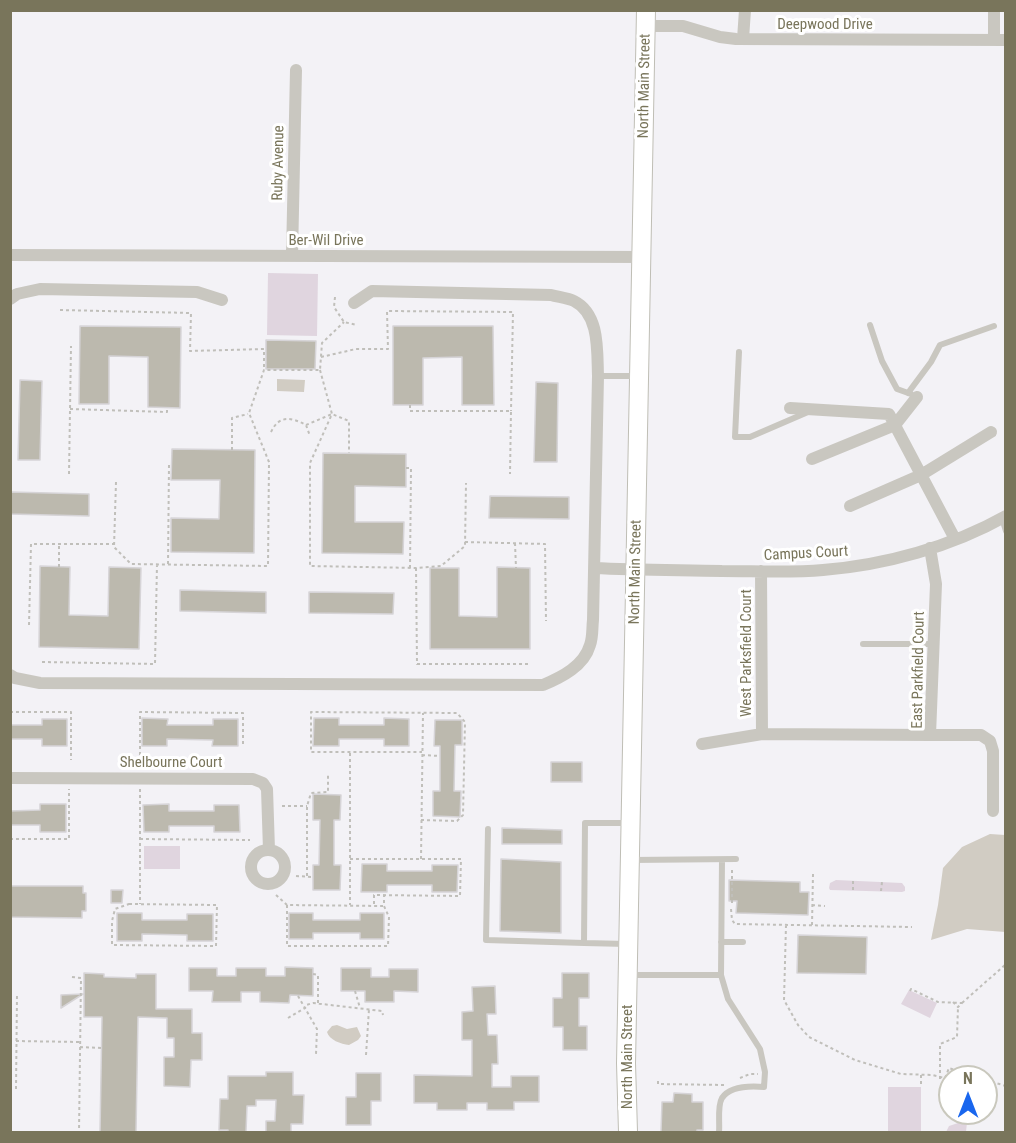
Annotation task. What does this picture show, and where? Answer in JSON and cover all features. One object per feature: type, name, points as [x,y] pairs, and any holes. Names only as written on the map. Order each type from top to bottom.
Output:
[{"type":"main road","name":"North Main Street","points":[[626,1130],[646,18]]},
{"type":"street","points":[[743,39],[745,10]]},
{"type":"street","points":[[994,10],[1000,40]]},
{"type":"street","name":"Deepwood Drive","points":[[646,18],[720,37],[743,39],[1000,40]]},
{"type":"street","name":"Ruby Avenue","points":[[292,256],[296,70]]},
{"type":"street","name":"Ber-Wil Drive","points":[[10,255],[642,257]]},
{"type":"street","points":[[10,299],[17,294],[40,289],[197,292],[222,300]]},
{"type":"street","points":[[10,675],[40,683],[543,685],[562,677],[581,662],[590,645],[594,568],[598,376],[597,345],[592,318],[575,302],[551,295],[372,291],[354,303]]},
{"type":"street","points":[[812,459],[895,425],[912,395]]},
{"type":"street","points":[[790,408],[889,414],[955,539]]},
{"type":"street","points":[[850,506],[921,475],[991,432]]},
{"type":"street","name":"Campus Court","points":[[594,568],[822,571],[897,558],[955,539],[1004,517]]},
{"type":"street","name":"East Parkfield Court","points":[[930,548],[936,584],[930,735],[981,735],[990,741],[993,751],[993,811]]},
{"type":"street","name":"West Parksfield Court","points":[[761,571],[762,734]]},
{"type":"street","points":[[702,744],[762,734],[930,735]]},
{"type":"street","name":"Shelbourne Court","points":[[10,778],[253,779],[263,783],[267,789],[269,850]]},
{"type":"lane","points":[[870,325],[882,361],[897,389],[912,395],[940,345],[994,326]]},
{"type":"lane","points":[[739,352],[735,437],[750,437],[814,409]]},
{"type":"lane","points":[[598,376],[640,376]]},
{"type":"lane","points":[[1004,517],[1005,531]]},
{"type":"lane","points":[[863,644],[933,644]]},
{"type":"lane","points":[[584,943],[585,823],[631,823]]},
{"type":"lane","points":[[488,830],[486,940],[628,944]]},
{"type":"lane","points":[[630,860],[736,859]]},
{"type":"lane","points":[[719,1132],[722,1098],[742,1088],[764,1087],[765,1075],[760,1049],[728,999],[721,975],[722,860]]},
{"type":"lane","points":[[721,942],[743,942]]},
{"type":"lane","points":[[628,975],[721,975]]},
{"type":"path","points":[[335,297],[334,307],[344,322],[357,325]]},
{"type":"path","points":[[60,310],[191,313],[190,351],[264,349],[264,370],[249,413],[269,462],[268,566],[130,564],[114,547],[116,482]]},
{"type":"path","points":[[321,357],[356,349],[388,349],[387,311],[513,312],[510,474]]},
{"type":"path","points":[[344,322],[322,343],[320,370],[332,414],[310,463],[310,566],[410,568],[441,566],[465,546],[466,483]]},
{"type":"path","points":[[69,474],[71,346]]},
{"type":"path","points":[[264,370],[320,370]]},
{"type":"path","points":[[410,405],[410,411],[511,411]]},
{"type":"path","points":[[70,410],[166,412],[166,408]]},
{"type":"path","points":[[232,450],[232,418],[249,413]]},
{"type":"path","points":[[271,432],[275,424],[282,419],[289,418],[306,425],[332,414],[349,421],[349,453]]},
{"type":"path","points":[[306,425],[310,436]]},
{"type":"path","points":[[168,564],[169,464]]},
{"type":"path","points":[[406,468],[411,468],[410,568]]},
{"type":"path","points":[[465,542],[545,544],[546,621]]},
{"type":"path","points":[[515,543],[516,568]]},
{"type":"path","points":[[29,625],[31,544],[114,544]]},
{"type":"path","points":[[59,544],[59,567]]},
{"type":"path","points":[[42,662],[155,664],[157,564]]},
{"type":"path","points":[[416,568],[417,664],[530,664]]},
{"type":"path","points":[[10,712],[71,712],[71,760]]},
{"type":"path","points":[[140,760],[140,712],[243,713],[243,744]]},
{"type":"path","points":[[421,820],[456,821],[463,815],[465,722],[457,713],[311,712],[311,752],[440,756]]},
{"type":"path","points":[[420,860],[423,713]]},
{"type":"path","points":[[350,753],[350,905]]},
{"type":"path","points":[[307,876],[307,806],[311,793],[328,792],[328,775]]},
{"type":"path","points":[[10,839],[69,839],[69,789]]},
{"type":"path","points":[[140,789],[140,904]]},
{"type":"path","points":[[282,806],[307,806]]},
{"type":"path","points":[[140,839],[250,840]]},
{"type":"path","points":[[350,859],[461,860],[460,896],[374,896],[374,906]]},
{"type":"path","points":[[732,870],[732,920],[735,924],[912,927]]},
{"type":"path","points":[[812,925],[813,874]]},
{"type":"path","points":[[296,876],[313,877]]},
{"type":"path","points":[[853,881],[853,890]]},
{"type":"path","points":[[881,891],[882,882]]},
{"type":"path","points":[[276,895],[287,905],[384,906]]},
{"type":"path","points":[[287,905],[287,946],[388,946],[389,917],[384,906],[384,896]]},
{"type":"path","points":[[129,904],[140,904],[217,905],[216,946],[112,945],[112,921],[115,909],[129,904]]},
{"type":"path","points":[[812,905],[825,906]]},
{"type":"path","points":[[786,925],[784,1000],[798,1025],[809,1037],[855,1060],[901,1074],[938,1077]]},
{"type":"path","points":[[940,1065],[940,1044],[957,1037],[958,1007],[1005,964]]},
{"type":"path","points":[[314,974],[318,975],[318,1004]]},
{"type":"path","points":[[72,977],[81,978],[79,1132]]},
{"type":"path","points":[[910,991],[911,989],[938,1002],[962,1003]]},
{"type":"path","points":[[355,991],[360,1008]]},
{"type":"path","points":[[16,1089],[17,994]]},
{"type":"path","points":[[298,996],[317,1029],[316,1054]]},
{"type":"path","points":[[953,1002],[958,1007]]},
{"type":"path","points":[[288,1018],[305,1008],[306,1005],[318,1004],[381,1011],[382,1015]]},
{"type":"path","points":[[366,1055],[369,1009]]},
{"type":"path","points":[[10,1036],[16,1036]]},
{"type":"path","points":[[16,1041],[80,1042]]},
{"type":"path","points":[[80,1047],[102,1048]]},
{"type":"path","points":[[734,1081],[750,1074],[765,1075]]},
{"type":"path","points":[[921,1074],[921,1087]]},
{"type":"path","points":[[658,1081],[658,1084],[726,1085]]},
{"type":"shaded area","points":[[268,273],[318,274],[317,336],[267,335]]},
{"type":"shaded area","points":[[277,379],[305,380],[304,392],[277,391]]},
{"type":"shaded area","points":[[990,834],[1005,835],[1005,932],[967,929],[931,940],[943,868],[962,847]]},
{"type":"shaded area","points":[[144,846],[180,846],[180,869],[144,869]]},
{"type":"shaded area","points":[[836,880],[902,883],[905,891],[830,890],[830,883]]},
{"type":"shaded area","points":[[909,990],[937,1003],[930,1018],[901,1004]]},
{"type":"shaded area","points":[[337,1025],[347,1029],[357,1027],[361,1036],[349,1045],[342,1044],[330,1037],[327,1032],[332,1026]]},
{"type":"shaded area","points":[[888,1087],[921,1087],[921,1132],[888,1132]]},
{"type":"shaded area","points":[[967,1125],[966,1132],[946,1132],[949,1126]]},
{"type":"building","points":[[80,326],[181,327],[180,408],[148,407],[148,357],[109,356],[109,404],[79,404]]},
{"type":"building","points":[[393,326],[493,326],[494,405],[462,405],[462,357],[423,358],[423,405],[393,405]]},
{"type":"building","points":[[266,340],[316,341],[315,369],[266,369]]},
{"type":"building","points":[[20,380],[42,381],[40,460],[18,460]]},
{"type":"building","points":[[536,382],[558,383],[557,462],[534,462]]},
{"type":"building","points":[[172,449],[255,450],[254,553],[171,552],[171,518],[219,519],[220,480],[171,480]]},
{"type":"building","points":[[323,453],[406,454],[406,487],[355,486],[355,522],[404,522],[403,554],[322,553]]},
{"type":"building","points":[[10,492],[89,494],[89,516],[10,514]]},
{"type":"building","points":[[490,496],[569,497],[569,519],[489,518]]},
{"type":"building","points":[[40,566],[70,567],[69,615],[108,616],[109,567],[141,568],[139,649],[39,647]]},
{"type":"building","points":[[497,567],[530,568],[530,649],[430,649],[430,568],[459,568],[459,616],[497,617]]},
{"type":"building","points":[[180,590],[266,592],[266,613],[180,611]]},
{"type":"building","points":[[309,592],[394,593],[393,614],[309,613]]},
{"type":"building","points":[[142,718],[168,719],[167,725],[213,725],[213,719],[238,719],[238,746],[212,746],[213,740],[167,739],[167,746],[142,746]]},
{"type":"building","points":[[314,718],[339,718],[339,725],[384,725],[384,718],[409,719],[409,746],[384,746],[384,739],[339,739],[339,746],[313,746]]},
{"type":"building","points":[[42,719],[67,719],[67,746],[42,746],[42,739],[10,739],[10,725],[42,725]]},
{"type":"building","points":[[435,720],[462,720],[462,745],[455,745],[454,791],[461,791],[460,817],[433,816],[433,791],[440,791],[440,746],[434,746]]},
{"type":"building","points":[[551,762],[582,762],[582,782],[551,782]]},
{"type":"building","points":[[313,794],[341,795],[340,820],[334,820],[334,865],[341,865],[340,890],[313,890],[313,865],[319,865],[320,820],[313,820]]},
{"type":"building","points":[[40,804],[66,804],[66,832],[40,832],[40,825],[10,825],[10,811],[40,810]]},
{"type":"building","points":[[169,804],[169,811],[214,811],[214,805],[239,805],[240,832],[214,832],[214,826],[169,826],[169,832],[144,832],[143,805]]},
{"type":"building","points":[[502,828],[562,830],[562,844],[502,844]]},
{"type":"building","points":[[501,859],[561,862],[561,933],[500,931]]},
{"type":"building","points":[[362,864],[387,864],[387,871],[432,871],[432,865],[458,865],[457,892],[432,892],[432,885],[387,885],[387,892],[361,892]]},
{"type":"building","points":[[729,880],[800,882],[800,892],[809,892],[808,915],[736,913],[737,901],[729,901]]},
{"type":"building","points":[[10,886],[83,886],[83,893],[86,893],[86,911],[82,911],[82,918],[10,917]]},
{"type":"building","points":[[111,890],[123,890],[122,903],[111,903]]},
{"type":"building","points":[[117,913],[142,913],[142,920],[187,920],[187,914],[213,914],[213,941],[187,941],[187,935],[142,934],[142,941],[117,941]]},
{"type":"building","points":[[289,913],[313,913],[313,920],[360,920],[360,913],[384,913],[384,939],[360,939],[360,933],[313,933],[313,939],[289,939]]},
{"type":"building","points":[[798,935],[867,937],[866,974],[797,973]]},
{"type":"building","points":[[285,967],[313,968],[313,996],[290,995],[289,1003],[260,1002],[260,992],[241,992],[241,1002],[212,1002],[213,991],[189,991],[189,968],[217,968],[217,976],[236,976],[236,968],[266,968],[266,976],[285,976]]},
{"type":"building","points":[[341,968],[371,968],[371,977],[389,977],[389,969],[418,969],[418,992],[394,991],[394,1002],[365,1002],[365,991],[341,991]]},
{"type":"building","points":[[84,973],[104,974],[104,977],[136,978],[136,974],[156,974],[156,1009],[192,1009],[192,1033],[202,1033],[202,1060],[191,1060],[190,1087],[164,1086],[164,1057],[174,1057],[174,1038],[167,1038],[167,1018],[138,1017],[136,1132],[100,1132],[102,1017],[84,1017]]},
{"type":"building","points":[[562,973],[589,973],[589,998],[579,998],[579,1026],[587,1026],[587,1050],[563,1050],[563,1027],[553,1027],[553,998],[562,998]]},
{"type":"building","points":[[495,986],[496,1014],[487,1014],[488,1035],[497,1035],[498,1064],[492,1064],[492,1087],[511,1087],[511,1076],[539,1076],[539,1102],[514,1102],[514,1110],[487,1110],[487,1103],[467,1103],[467,1110],[437,1110],[437,1103],[414,1103],[414,1075],[472,1076],[472,1040],[462,1040],[462,1012],[473,1011],[472,987]]},
{"type":"building","points":[[83,994],[61,1008],[61,995]]},
{"type":"building","points":[[266,1072],[293,1072],[293,1095],[304,1095],[303,1124],[291,1124],[291,1132],[266,1132],[266,1121],[275,1121],[276,1100],[256,1100],[256,1106],[247,1106],[246,1132],[219,1130],[220,1099],[228,1099],[228,1076],[266,1076]]},
{"type":"building","points":[[356,1073],[381,1073],[381,1101],[371,1101],[371,1125],[346,1125],[346,1097],[356,1097]]},
{"type":"building","points":[[674,1093],[692,1094],[692,1102],[703,1102],[703,1130],[661,1132],[662,1102],[673,1102]]}]
